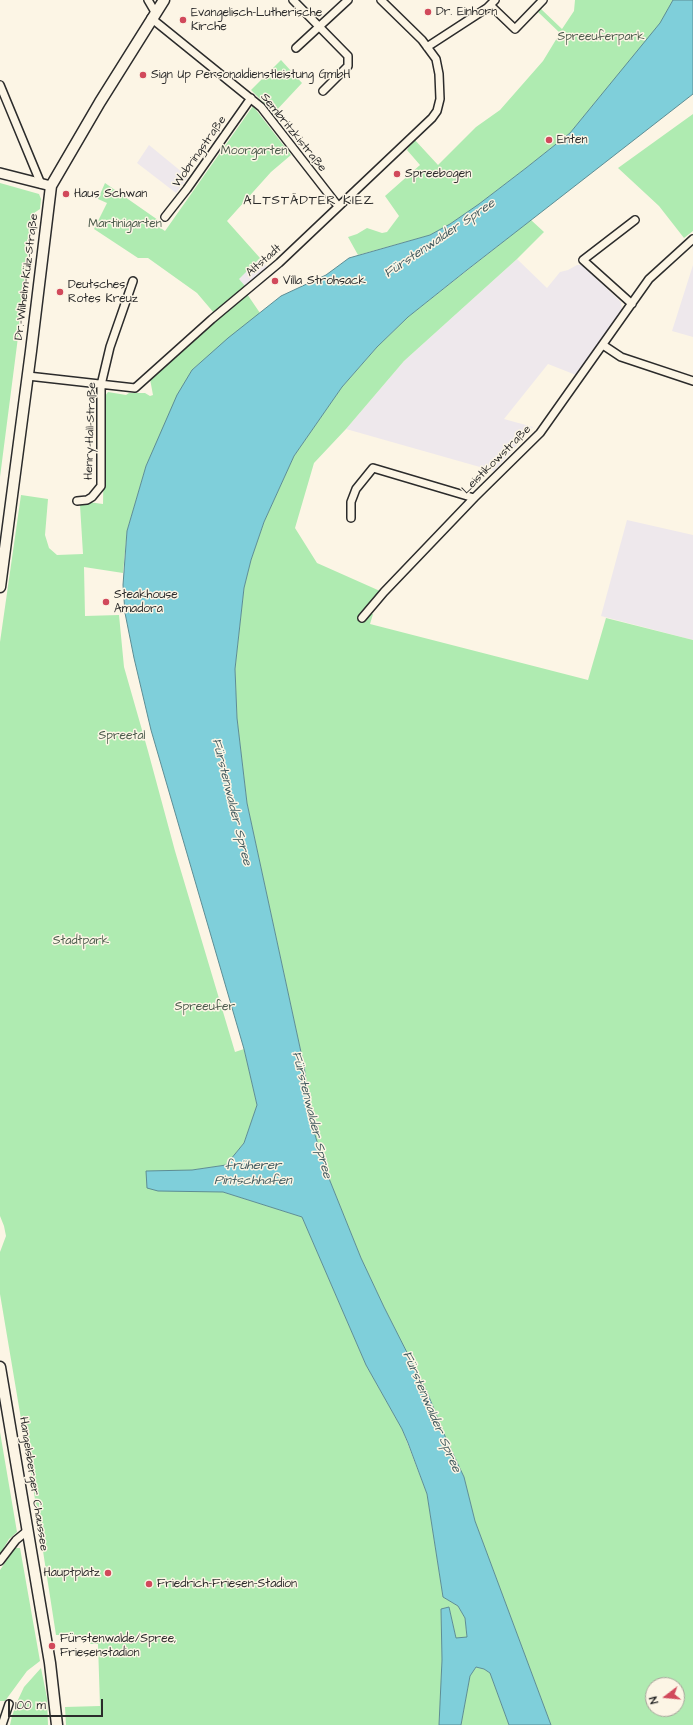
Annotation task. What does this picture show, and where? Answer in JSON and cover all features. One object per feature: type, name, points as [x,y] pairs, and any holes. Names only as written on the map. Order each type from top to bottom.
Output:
[{"type":"main road","name":"Dr.-Wilhelm-Külz-Straße","points":[[0,587],[28,376],[46,185],[100,102],[153,15],[164,0]]},
{"type":"main road","name":"Hangelsberger Chaussee","points":[[0,1367],[50,1663],[57,1725]]},
{"type":"street","points":[[148,0],[153,15]]},
{"type":"street","points":[[294,0],[348,56],[348,66],[323,91]]},
{"type":"street","points":[[296,48],[348,0]]},
{"type":"street","points":[[381,0],[422,40],[427,47],[492,2],[515,30],[544,0]]},
{"type":"street","name":"Sembritzkistraße","points":[[153,15],[261,107],[338,206]]},
{"type":"street","name":"Altstadt","points":[[28,376],[135,388],[212,319],[279,263],[338,206],[407,143],[437,111],[440,99],[440,89],[437,64],[433,54],[427,47]]},
{"type":"street","points":[[0,85],[46,185]]},
{"type":"street","name":"Wobringstraße","points":[[165,217],[187,189],[251,98]]},
{"type":"street","points":[[0,173],[46,185]]},
{"type":"street","points":[[632,304],[583,260],[635,220]]},
{"type":"street","name":"Leistikowstraße","points":[[362,618],[384,592],[474,498],[540,433],[649,279],[693,239]]},
{"type":"street","name":"Henry-Hall-Straße","points":[[77,501],[88,500],[101,486],[102,384],[110,347],[133,281]]},
{"type":"street","points":[[603,345],[621,357],[693,381]]},
{"type":"street","points":[[351,518],[351,502],[356,489],[373,468],[474,498]]},
{"type":"street","points":[[0,1562],[16,1540],[27,1531]]},
{"type":"street","points":[[2,1725],[9,1704]]},
{"type":"shaded area","points":[[149,145],[188,177],[176,193],[137,163]]},
{"type":"shaded area","points":[[260,258],[267,267],[245,286],[238,279]]},
{"type":"shaded area","points":[[517,259],[547,288],[560,272],[577,265],[582,265],[621,302],[622,310],[576,375],[548,364],[504,419],[533,427],[494,471],[346,429],[404,361]]},
{"type":"shaded area","points":[[693,265],[693,337],[672,331]]},
{"type":"shaded area","points":[[627,520],[693,535],[693,640],[601,616]]},
{"type":"green space","name":"Spreeuferpark","points":[[575,0],[673,0],[661,23],[570,133],[479,204],[450,224],[430,235],[358,255],[348,237],[367,228],[382,233],[387,232],[399,216],[385,196],[420,165],[407,150],[414,139],[438,165],[476,127],[500,110],[543,61],[560,33],[538,12],[541,9],[562,29],[574,11]]},
{"type":"green space","points":[[281,60],[302,83],[274,113],[251,90]]},
{"type":"green space","points":[[253,106],[291,155],[271,172],[227,221],[260,258],[239,279],[245,286],[214,313],[197,293],[148,258],[138,258],[94,229],[107,203],[98,199],[105,183],[158,220],[156,225],[165,231]]},
{"type":"green space","points":[[693,114],[693,231],[684,238],[659,206],[618,168]]},
{"type":"green space","points":[[0,183],[39,194],[41,199],[40,209],[34,213],[0,477]]},
{"type":"green space","points":[[531,220],[544,232],[517,259],[404,361],[346,429],[314,463],[295,528],[317,563],[380,591],[362,612],[373,614],[370,624],[588,680],[606,618],[693,640],[693,1725],[551,1725],[475,1521],[464,1477],[447,1441],[427,1392],[361,1258],[326,1171],[312,1125],[304,1066],[247,803],[237,718],[235,669],[244,588],[251,560],[264,522],[294,456],[342,387],[377,347],[408,317]]},
{"type":"green space","points":[[247,294],[260,313],[192,370],[146,466],[127,531],[123,573],[84,567],[85,616],[119,615],[124,667],[175,851],[235,1052],[244,1049],[257,1105],[244,1143],[226,1165],[192,1170],[191,1190],[223,1192],[302,1217],[366,1365],[402,1429],[427,1494],[443,1597],[458,1606],[465,1618],[467,1638],[456,1638],[449,1607],[441,1609],[442,1660],[439,1725],[66,1725],[65,1707],[100,1706],[98,1644],[90,1644],[90,1635],[56,1635],[23,1422],[21,1419],[0,1294],[0,1252],[6,1236],[0,1216],[0,642],[21,495],[48,499],[45,535],[49,548],[57,555],[83,554],[80,505],[88,502],[103,504],[105,396],[108,392],[126,395],[129,393],[145,393],[150,396],[153,395],[150,379],[214,321]]},
{"type":"green space","points":[[0,1432],[17,1532],[9,1539],[0,1554]]},
{"type":"green space","points":[[15,1548],[20,1548],[40,1661],[27,1671],[5,1701],[0,1701],[0,1570]]},
{"type":"green space","points":[[476,1667],[484,1669],[490,1673],[509,1725],[461,1725],[470,1676]]},
{"type":"green space","points":[[41,1668],[47,1698],[48,1725],[10,1725],[17,1702],[24,1687]]},
{"type":"water","points":[[673,0],[693,0],[693,94],[408,317],[377,347],[342,387],[294,456],[264,522],[251,560],[244,588],[235,669],[237,718],[247,803],[304,1066],[312,1125],[326,1171],[361,1258],[427,1392],[447,1441],[464,1477],[475,1521],[551,1725],[509,1725],[490,1673],[484,1669],[476,1667],[470,1676],[461,1725],[439,1725],[442,1660],[441,1609],[449,1607],[456,1638],[467,1637],[465,1618],[458,1606],[443,1597],[427,1494],[408,1443],[402,1429],[366,1365],[302,1217],[223,1192],[158,1191],[147,1188],[146,1171],[192,1170],[226,1165],[244,1143],[257,1105],[244,1049],[151,730],[134,658],[125,613],[123,585],[127,531],[146,466],[177,395],[192,370],[228,338],[281,296],[326,275],[349,258],[430,235],[450,224],[479,204],[526,168],[570,133],[660,23]]},
{"type":"place","name":"Dr. Einhorn","points":[[428,12]]},
{"type":"place","name":"Evangelisch-Lutherische Kirche","points":[[183,20]]},
{"type":"place","name":"Sign Up Personaldienstleistung GmbH","points":[[143,75]]},
{"type":"place","name":"Enten","points":[[549,140]]},
{"type":"place","name":"Spreebogen","points":[[397,174]]},
{"type":"place","name":"Haus Schwan","points":[[66,194]]},
{"type":"place","name":"Villa Strohsack","points":[[275,281]]},
{"type":"place","name":"Deutsches Rotes Kreuz","points":[[60,292]]},
{"type":"place","name":"Steakhouse Amadora","points":[[106,602]]},
{"type":"place","name":"Hauptplatz","points":[[108,1573]]},
{"type":"place","name":"Friedrich-Friesen-Stadion","points":[[149,1584]]},
{"type":"place","name":"Fürstenwalde/Spree, Friesenstadion","points":[[52,1646]]},
{"type":"district","name":"ALTSTÄDTER KIEZ","points":[[309,201]]},
{"type":"park label","name":"Moorgarten","points":[[254,151]]},
{"type":"park label","name":"Martinigarten","points":[[125,224]]},
{"type":"park label","name":"Spreetal","points":[[122,736]]},
{"type":"park label","name":"Stadtpark","points":[[81,941]]},
{"type":"park label","name":"Spreeufer","points":[[205,1007]]},
{"type":"water label","name":"Fürstenwalder Spree","points":[[440,239]]},
{"type":"water label","name":"Fürstenwalder Spree","points":[[231,802]]},
{"type":"water label","name":"Fürstenwalder Spree","points":[[311,1115]]},
{"type":"water label","name":"früherer Pintschhafen","points":[[253,1174]]},
{"type":"water label","name":"Fürstenwalder Spree","points":[[431,1412]]}]
